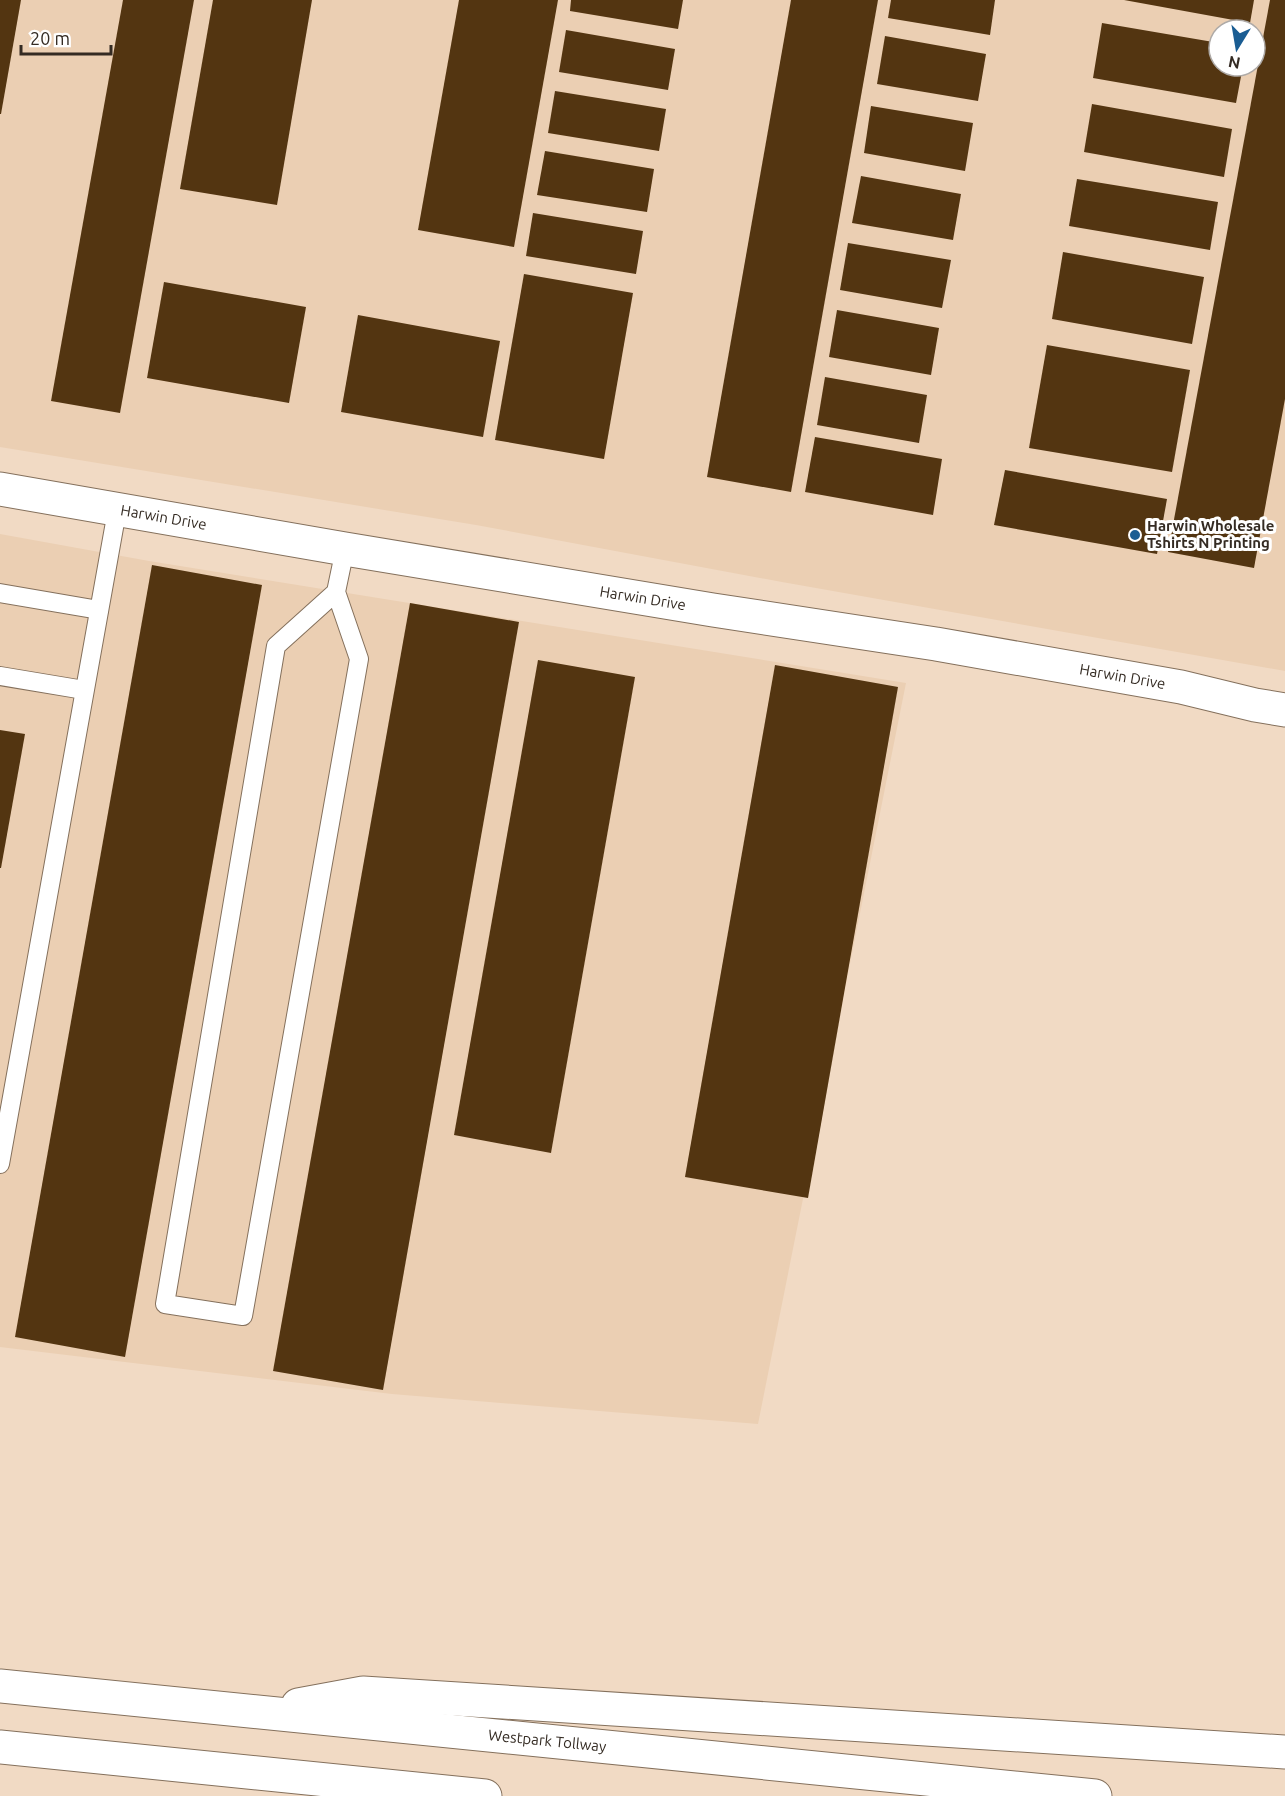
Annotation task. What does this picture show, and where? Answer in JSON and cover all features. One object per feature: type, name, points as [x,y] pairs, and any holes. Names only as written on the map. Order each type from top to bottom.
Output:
[{"type":"main road","name":"Harwin Drive","points":[[0,489],[117,511],[713,610],[936,644],[1181,687],[1285,710]]},
{"type":"main road","name":"Westpark Tollway","points":[[0,1686],[1095,1796]]},
{"type":"main road","points":[[258,1712],[363,1693],[1285,1752]]},
{"type":"main road","points":[[0,1747],[485,1796]]},
{"type":"lane","points":[[0,1164],[117,511]]},
{"type":"lane","points":[[336,592],[276,646],[165,1304],[243,1316],[359,659],[336,592],[345,549]]},
{"type":"lane","points":[[0,593],[99,610]]},
{"type":"lane","points":[[0,676],[84,690]]},
{"type":"shaded area","points":[[0,0],[1285,0],[1285,671],[476,525],[0,447]]},
{"type":"shaded area","points":[[0,534],[149,561],[906,683],[758,1424],[392,1394],[0,1347]]},
{"type":"building","points":[[0,0],[21,0],[1,114],[0,114]]},
{"type":"building","points":[[123,0],[194,0],[120,413],[51,401]]},
{"type":"building","points":[[213,0],[312,0],[277,205],[180,189]]},
{"type":"building","points":[[459,0],[558,0],[514,247],[418,230]]},
{"type":"building","points":[[571,0],[683,0],[678,29],[570,11]]},
{"type":"building","points":[[791,0],[878,0],[791,492],[707,477]]},
{"type":"building","points":[[891,0],[995,0],[990,35],[888,18]]},
{"type":"building","points":[[1124,0],[1254,0],[1251,18],[1223,18]]},
{"type":"building","points":[[1270,0],[1285,0],[1285,399],[1254,568],[1168,552],[1256,78],[1267,78],[1267,18]]},
{"type":"building","points":[[1102,23],[1207,41],[1207,78],[1241,78],[1236,103],[1093,78]]},
{"type":"building","points":[[566,30],[675,49],[668,90],[559,72]]},
{"type":"building","points":[[885,36],[986,54],[978,101],[877,84]]},
{"type":"building","points":[[555,91],[666,109],[659,151],[548,133]]},
{"type":"building","points":[[1092,104],[1232,129],[1224,177],[1084,152]]},
{"type":"building","points":[[871,106],[973,123],[965,171],[864,153]]},
{"type":"building","points":[[545,151],[654,169],[647,212],[537,195]]},
{"type":"building","points":[[861,176],[961,194],[953,240],[852,223]]},
{"type":"building","points":[[1077,179],[1218,202],[1210,250],[1069,226]]},
{"type":"building","points":[[533,213],[643,231],[636,274],[526,256]]},
{"type":"building","points":[[848,243],[951,260],[942,308],[840,290]]},
{"type":"building","points":[[1063,252],[1204,277],[1192,344],[1052,319]]},
{"type":"building","points":[[524,274],[633,293],[604,459],[495,440]]},
{"type":"building","points":[[164,282],[306,307],[289,403],[147,378]]},
{"type":"building","points":[[837,310],[939,328],[931,375],[829,357]]},
{"type":"building","points":[[358,315],[500,341],[483,437],[341,412]]},
{"type":"building","points":[[1047,345],[1190,370],[1172,472],[1029,448]]},
{"type":"building","points":[[825,377],[927,395],[919,443],[817,425]]},
{"type":"building","points":[[815,437],[942,459],[933,515],[805,492]]},
{"type":"building","points":[[1005,470],[1167,499],[1157,554],[994,525]]},
{"type":"building","points":[[152,565],[262,585],[125,1357],[15,1337]]},
{"type":"building","points":[[410,603],[519,622],[383,1390],[273,1371]]},
{"type":"building","points":[[538,660],[635,677],[551,1153],[454,1135]]},
{"type":"building","points":[[775,665],[898,687],[808,1198],[685,1177]]},
{"type":"building","points":[[0,730],[25,734],[1,868],[0,868]]},
{"type":"place","name":"Harwin Wholesale Tshirts N Printing","points":[[1135,535]]}]
